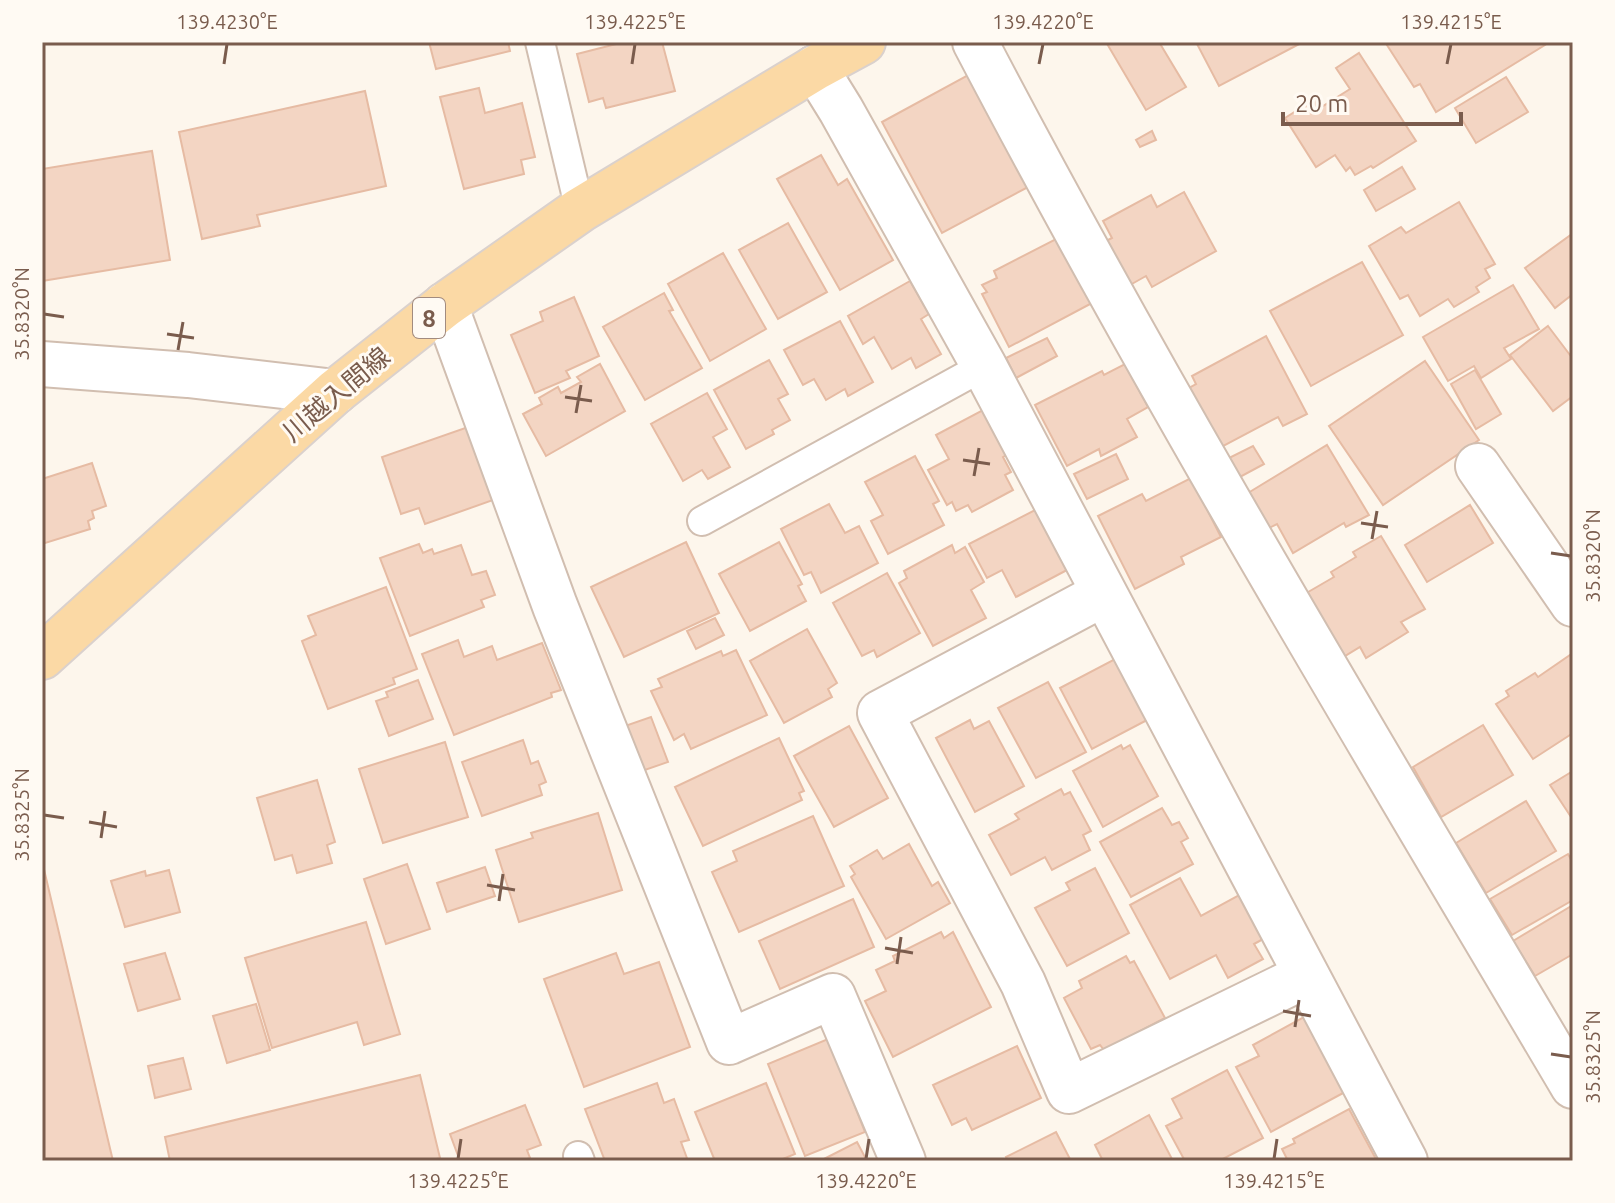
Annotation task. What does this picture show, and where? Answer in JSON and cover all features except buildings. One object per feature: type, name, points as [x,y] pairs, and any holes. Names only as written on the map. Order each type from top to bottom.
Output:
[{"type":"main road","name":"川越入間線","points":[[42,657],[335,392],[445,305],[580,210],[863,42]]},
{"type":"street","points":[[975,42],[1044,174],[1267,572],[1573,1086]]},
{"type":"street","points":[[815,68],[984,366],[1405,1161]]},
{"type":"street","points":[[445,305],[555,606],[729,1042],[833,996],[903,1161]]},
{"type":"street","points":[[42,364],[188,375],[335,392]]},
{"type":"street","points":[[1478,466],[1573,604]]},
{"type":"street","points":[[1103,594],[880,713],[1023,983],[1069,1091],[1305,976]]},
{"type":"lane","points":[[540,42],[580,210]]},
{"type":"lane","points":[[702,521],[984,366]]}]
